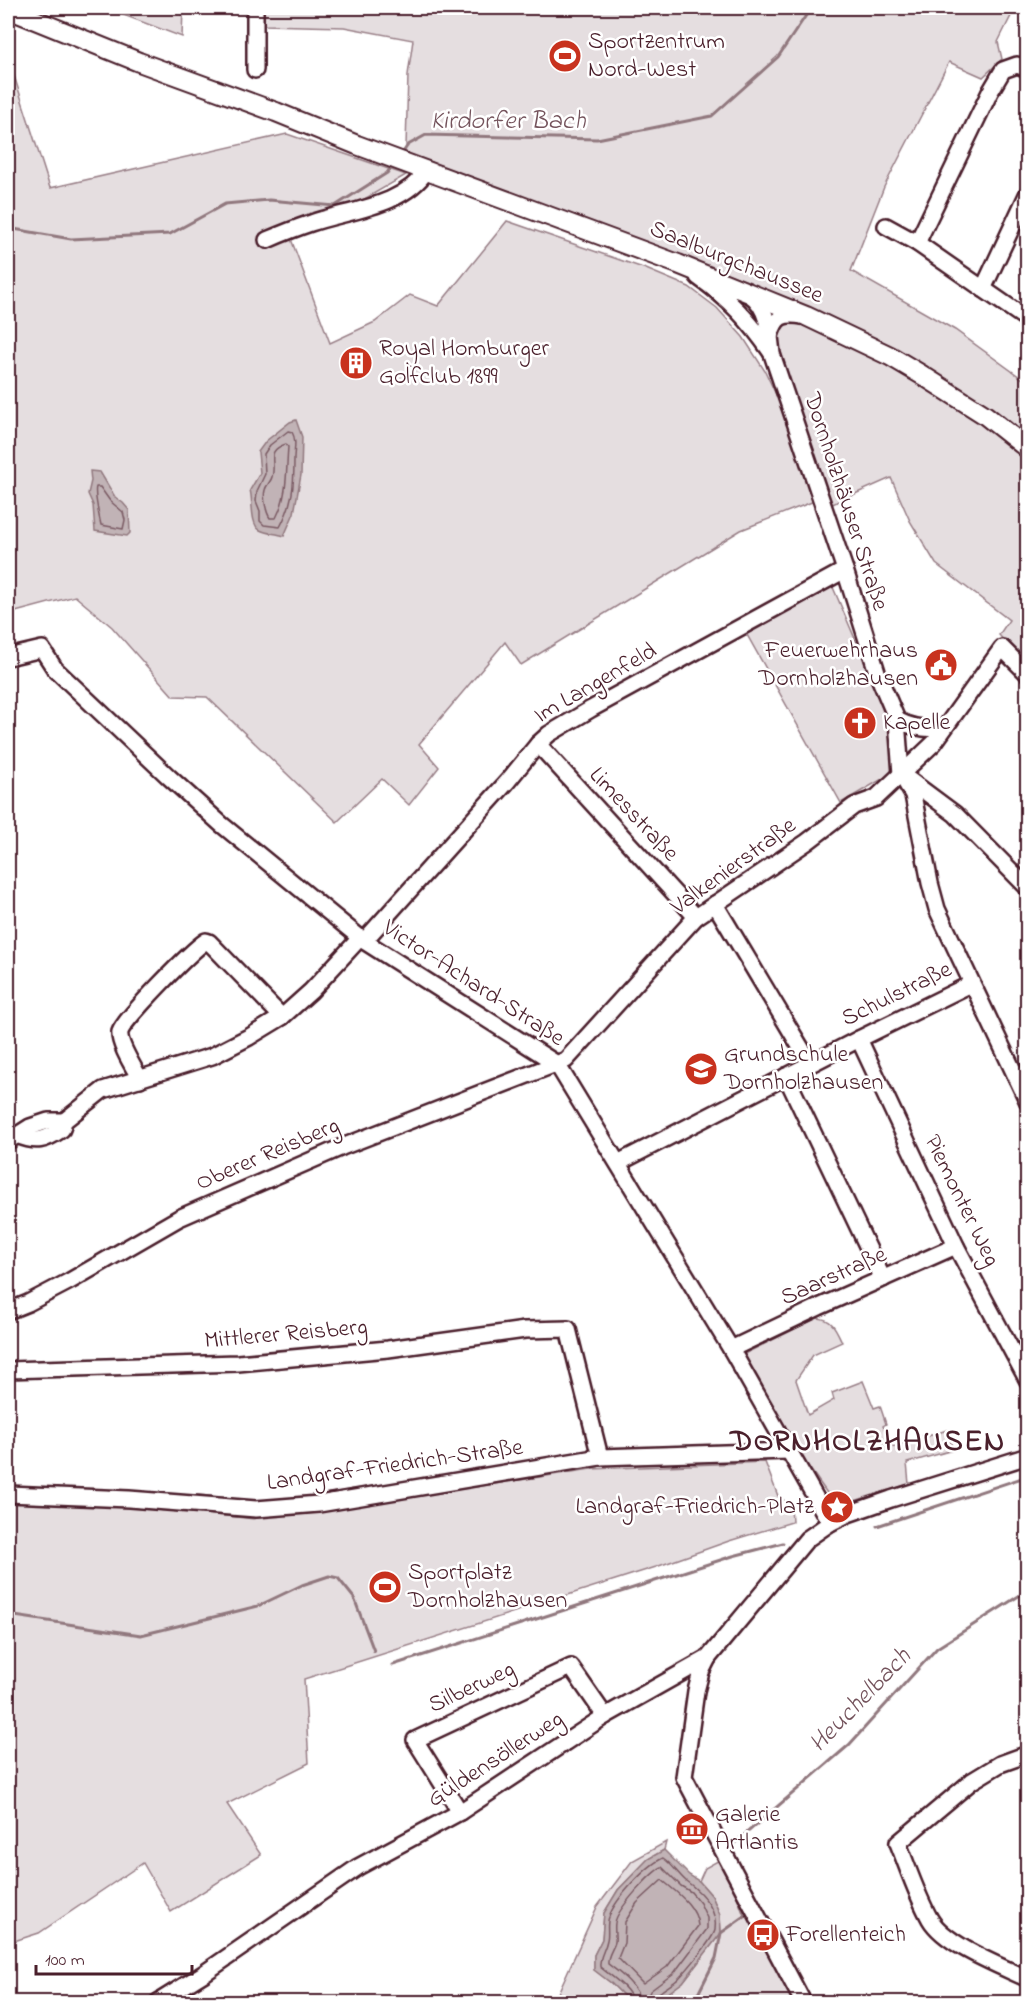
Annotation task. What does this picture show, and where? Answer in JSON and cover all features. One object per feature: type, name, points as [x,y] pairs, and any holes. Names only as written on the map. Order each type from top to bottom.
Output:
[{"type":"main road","name":"Saalburgchaussee","points":[[8,9],[139,62],[678,264],[806,316],[914,370],[985,415],[1028,449]]},
{"type":"street","points":[[255,8],[255,70]]},
{"type":"street","points":[[917,243],[990,92],[1003,70],[1017,65],[1028,69]]},
{"type":"street","points":[[267,240],[311,223],[384,201],[411,188],[428,170]]},
{"type":"street","points":[[983,289],[1028,193]]},
{"type":"street","points":[[886,226],[917,243],[1028,320]]},
{"type":"street","name":"Dornholzhäuser Straße","points":[[678,264],[721,293],[747,318],[772,354]]},
{"type":"street","name":"Dornholzhäuser Straße","points":[[746,292],[761,306],[770,336],[772,354],[878,675],[897,720],[901,774],[913,795],[937,909],[1028,1102]]},
{"type":"street","points":[[770,336],[780,317],[788,314],[806,316]]},
{"type":"street","name":"Im Langenfeld","points":[[12,1138],[38,1141],[62,1129],[64,1121],[103,1090],[212,1056],[282,1017],[362,939],[549,734],[845,570]]},
{"type":"street","name":"Valkenierstraße","points":[[557,1064],[566,1060],[696,917],[807,842],[854,806],[876,798],[934,742],[1002,648],[1028,674]]},
{"type":"street","name":"Victor-Achard-Straße","points":[[8,657],[42,649],[55,669],[169,777],[221,824],[362,939],[557,1064],[731,1349],[830,1523]]},
{"type":"street","points":[[897,720],[930,730],[944,728]]},
{"type":"street","name":"Limesstraße","points":[[538,744],[696,917]]},
{"type":"street","points":[[901,774],[955,813],[1028,888]]},
{"type":"street","points":[[715,904],[810,1063]]},
{"type":"street","points":[[140,1079],[121,1041],[120,1032],[149,996],[206,941],[282,1017]]},
{"type":"street","name":"Schulstraße","points":[[618,1163],[859,1038],[971,984]]},
{"type":"street","name":"Piemonter Weg","points":[[859,1038],[956,1246],[1028,1381]]},
{"type":"street","name":"Oberer Reisberg","points":[[8,1311],[70,1281],[179,1218],[342,1147],[557,1064]]},
{"type":"street","points":[[786,1076],[883,1279]]},
{"type":"street","name":"Saarstraße","points":[[731,1349],[956,1246]]},
{"type":"street","name":"Mittlerer Reisberg","points":[[8,1370],[238,1363],[388,1349],[525,1330],[568,1329],[600,1457]]},
{"type":"street","name":"Landgraf-Friedrich-Straße","points":[[8,1494],[129,1499],[256,1509],[319,1504],[600,1457],[789,1451]]},
{"type":"street","name":"Güldensöllerweg","points":[[158,2002],[203,1974],[358,1867],[460,1812],[605,1716],[708,1658],[807,1539],[830,1523],[891,1499],[1028,1456]]},
{"type":"street","points":[[708,1658],[696,1691],[684,1777],[803,2002]]},
{"type":"street","name":"Silberweg","points":[[460,1812],[415,1740],[572,1667],[605,1716]]},
{"type":"street","points":[[1028,1754],[1000,1764],[972,1781],[898,1843],[931,1921],[950,1940],[1028,1979]]},
{"type":"shaded area","points":[[105,8],[183,8],[182,37]]},
{"type":"shaded area","points":[[262,8],[1015,8],[998,42],[1002,59],[983,77],[949,62],[884,187],[851,271],[955,330],[1027,382],[1027,442],[750,282],[403,154],[406,147],[408,75],[413,40],[344,27],[263,25]]},
{"type":"shaded area","points":[[8,57],[50,188],[287,134],[406,175],[311,230],[291,239],[330,343],[375,322],[410,295],[438,306],[507,221],[646,269],[689,287],[717,308],[743,337],[765,371],[785,414],[817,500],[741,530],[521,665],[505,642],[419,744],[439,767],[409,805],[382,779],[337,822],[207,697],[173,696],[112,627],[75,596],[8,614]]},
{"type":"shaded area","points":[[798,319],[857,347],[979,419],[1027,460],[1027,666],[999,635],[1009,620],[936,564],[910,521],[891,478],[828,506],[777,351],[779,329],[786,323]]},
{"type":"shaded area","points":[[829,578],[892,725],[896,771],[841,803],[741,624]]},
{"type":"shaded area","points":[[817,1318],[827,1320],[836,1329],[842,1342],[813,1355],[796,1380],[808,1415],[834,1400],[832,1393],[863,1381],[874,1408],[880,1406],[886,1424],[883,1426],[893,1447],[924,1435],[925,1437],[947,1430],[953,1450],[907,1463],[909,1484],[851,1502],[841,1495],[827,1493],[796,1449],[744,1354]]},
{"type":"shaded area","points":[[765,1462],[778,1496],[791,1506],[792,1522],[304,1679],[309,1763],[227,1804],[261,1855],[171,1912],[143,1863],[39,1933],[8,1943],[8,1496],[199,1495],[257,1501],[319,1495],[385,1484],[397,1499],[591,1469]]},
{"type":"shaded area","points":[[666,1842],[664,1850],[648,1859],[618,1890],[604,1913],[602,1939],[594,1955],[594,1970],[630,2002],[554,2002],[597,1907],[632,1861]]},
{"type":"shaded area","points":[[723,1858],[798,2002],[656,2002],[683,1982],[721,1933],[720,1915],[712,1896],[699,1881],[705,1868]]},
{"type":"water","points":[[296,420],[302,437],[301,475],[294,513],[284,536],[260,530],[257,527],[253,518],[250,490],[260,473],[258,452],[266,441],[290,422]]},
{"type":"water","points":[[90,471],[100,472],[115,497],[129,510],[130,533],[127,536],[95,531],[93,505],[88,494],[91,481]]},
{"type":"water","points":[[664,1850],[689,1875],[699,1881],[712,1896],[720,1915],[721,1933],[683,1982],[656,2002],[630,2002],[594,1970],[594,1955],[602,1939],[604,1913],[618,1890],[648,1859]]},
{"type":"waterway","name":"Kirdorfer Bach","points":[[401,155],[408,145],[426,135],[597,139],[712,116],[778,57],[811,8]]},
{"type":"waterway","name":"Kirdorfer Bach","points":[[8,228],[71,239],[170,234],[225,204],[269,200],[335,206],[387,173],[393,165]]},
{"type":"waterway","points":[[604,1465],[618,1464]]},
{"type":"waterway","points":[[575,1469],[598,1466]]},
{"type":"waterway","points":[[877,1526],[1028,1476]]},
{"type":"waterway","points":[[177,1510],[253,1518],[281,1514]]},
{"type":"waterway","points":[[393,1665],[733,1556],[783,1543]]},
{"type":"waterway","points":[[8,1615],[141,1635],[258,1606],[302,1585],[329,1576],[338,1578],[354,1598],[374,1651]]},
{"type":"waterway","name":"Heuchelbach","points":[[729,1848],[849,1745],[937,1648],[1028,1590]]},
{"type":"waterway","name":"Heuchelbach","points":[[694,2002],[716,1958],[721,1933],[745,1916],[733,1884]]},
{"type":"place","name":"Sportzentrum Nord-West","points":[[565,56]]},
{"type":"place","name":"Royal Homburger Golfclub 1899","points":[[356,363]]},
{"type":"place","name":"Feuerwehrhaus Dornholzhausen","points":[[941,665]]},
{"type":"place","name":"Kapelle","points":[[860,723]]},
{"type":"place","name":"Grundschule Dornholzhausen","points":[[701,1069]]},
{"type":"place","name":"Landgraf-Friedrich-Platz","points":[[837,1507]]},
{"type":"place","name":"Sportplatz Dornholzhausen","points":[[385,1587]]},
{"type":"place","name":"Galerie Artlantis","points":[[692,1829]]},
{"type":"place","name":"Forellenteich","points":[[763,1935]]},
{"type":"district","name":"DORNHOLZHAUSEN","points":[[868,1443]]}]
